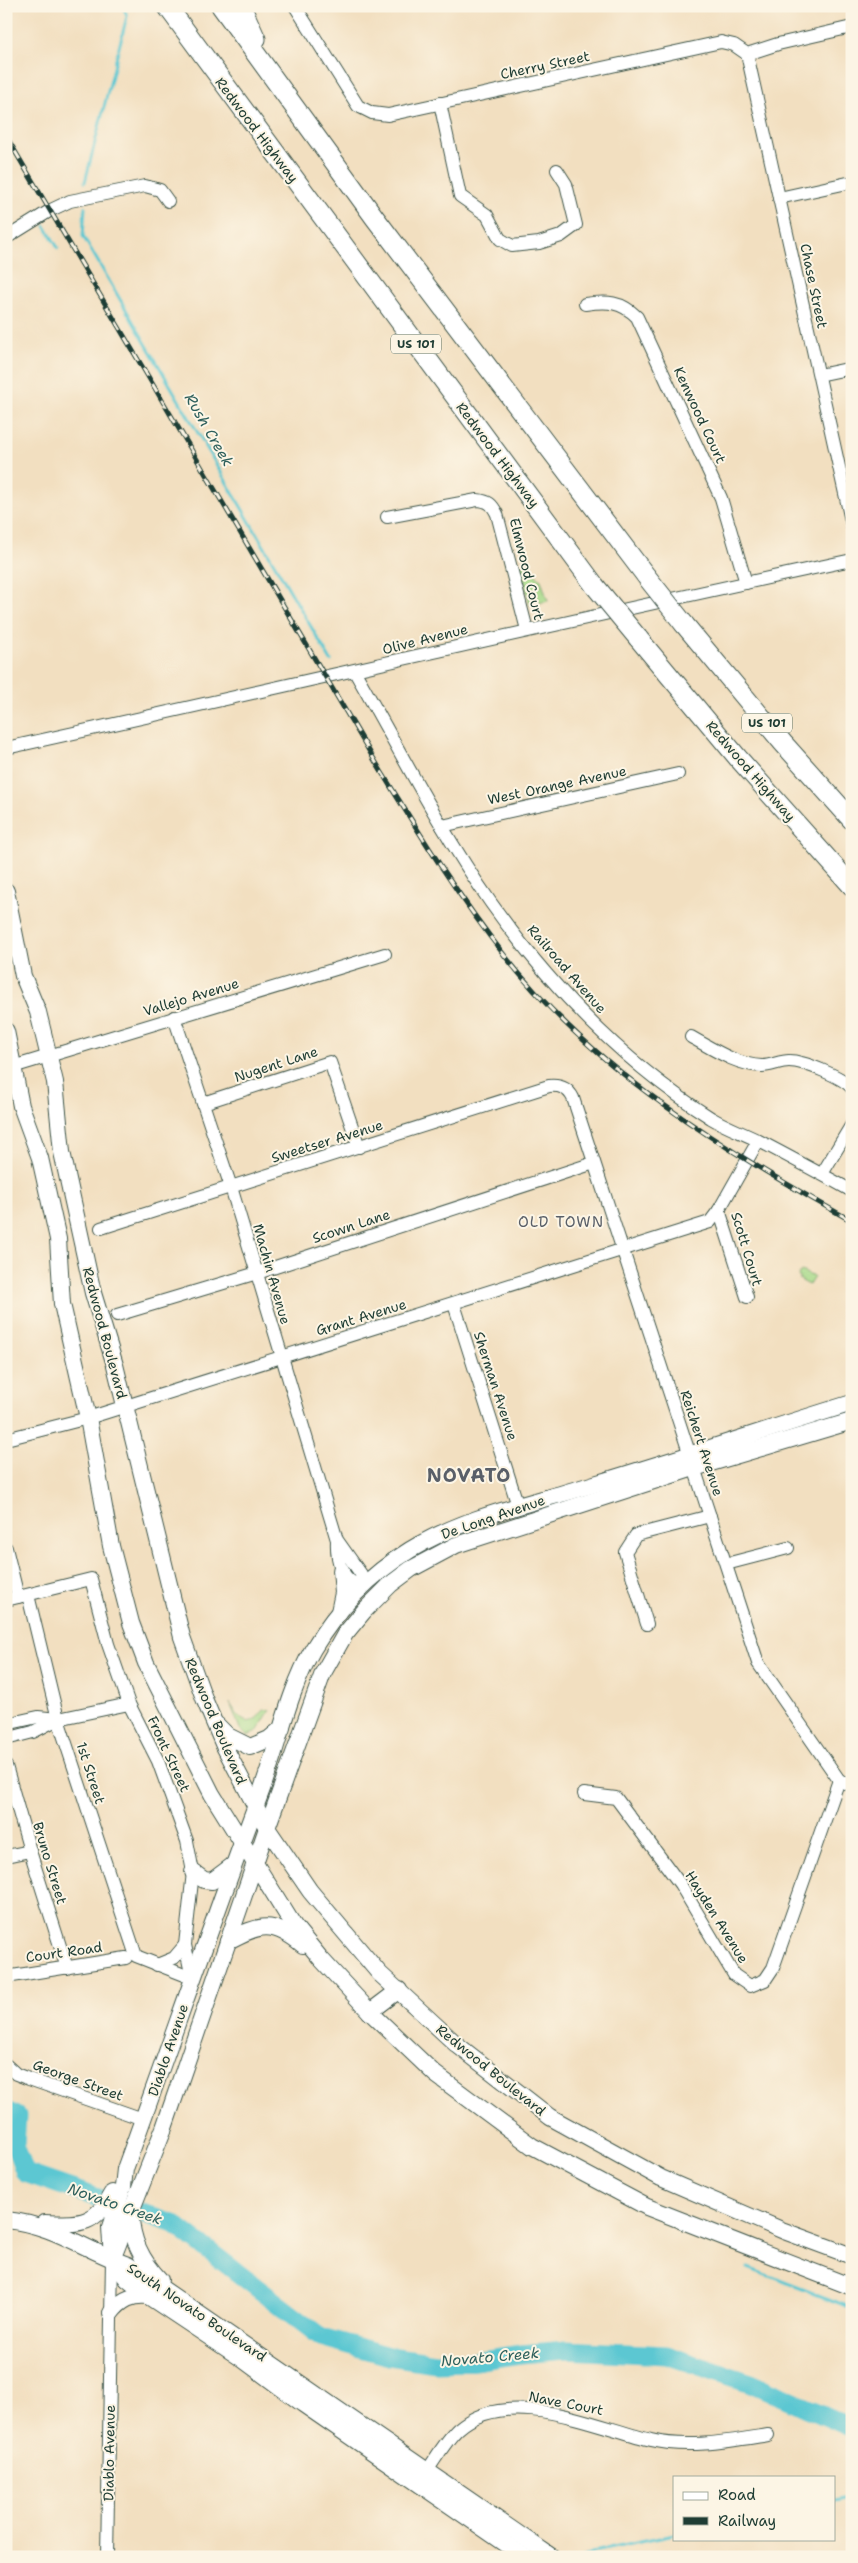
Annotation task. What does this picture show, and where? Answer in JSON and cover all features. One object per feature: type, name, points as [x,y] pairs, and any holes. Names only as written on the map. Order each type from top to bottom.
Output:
[{"type":"highway","points":[[152,6],[186,34]]},
{"type":"highway","name":"Redwood Highway","points":[[167,6],[595,586],[831,864],[852,886]]},
{"type":"highway","name":"US 101","points":[[221,6],[375,218],[646,576],[783,742],[852,820]]},
{"type":"highway","points":[[241,6],[273,77]]},
{"type":"highway","points":[[831,864],[852,896]]},
{"type":"main road","name":"Redwood Boulevard","points":[[6,892],[23,976],[38,1012],[58,1097],[62,1152],[93,1292],[115,1365],[180,1628],[212,1719],[232,1764],[267,1828],[310,1891],[357,1950],[456,2044],[550,2117],[583,2137],[661,2178],[852,2256]]},
{"type":"main road","name":"Redwood Boulevard","points":[[6,1031],[10,1068],[21,1106],[40,1158],[56,1230],[62,1304],[88,1418],[111,1546],[130,1623],[146,1663],[179,1731],[241,1844],[294,1926],[320,1959],[370,2012],[435,2074],[532,2146],[647,2207],[852,2287]]},
{"type":"main road","name":"De Long Avenue","points":[[254,1864],[323,1673],[345,1634],[376,1598],[412,1568],[456,1544],[852,1403]]},
{"type":"main road","name":"De Long Avenue","points":[[241,1844],[303,1668],[339,1613],[363,1586],[398,1558],[431,1538],[475,1520],[518,1506],[852,1421]]},
{"type":"main road","points":[[339,1613],[342,1594],[341,1570]]},
{"type":"main road","points":[[363,1586],[376,1598]]},
{"type":"main road","points":[[212,1719],[228,1736],[250,1747],[269,1739],[282,1728]]},
{"type":"main road","name":"Diablo Avenue","points":[[112,2259],[121,2215],[119,2186],[241,1844]]},
{"type":"main road","points":[[192,1872],[204,1880],[212,1881],[234,1864]]},
{"type":"main road","name":"Diablo Avenue","points":[[121,2215],[140,2190],[164,2128],[254,1864]]},
{"type":"main road","points":[[228,1941],[255,1927],[270,1926],[298,1941],[320,1959]]},
{"type":"main road","points":[[192,1978],[214,1985]]},
{"type":"main road","points":[[370,2012],[399,1990]]},
{"type":"main road","points":[[154,2092],[155,2118],[158,2125],[164,2128]]},
{"type":"main road","points":[[6,2220],[29,2223],[71,2224],[95,2217],[121,2215],[147,2265],[177,2298]]},
{"type":"main road","points":[[29,2223],[75,2240],[112,2259]]},
{"type":"main road","name":"South Novato Boulevard","points":[[112,2259],[127,2279],[148,2296],[241,2358],[418,2484],[526,2557]]},
{"type":"main road","name":"South Novato Boulevard","points":[[112,2259],[128,2265],[177,2298],[551,2556]]},
{"type":"main road","points":[[111,2313],[133,2296],[148,2296]]},
{"type":"street","name":"Cherry Street","points":[[295,6],[358,106],[372,113],[388,115],[721,42],[734,45],[747,54]]},
{"type":"street","points":[[747,54],[778,44],[852,27]]},
{"type":"street","name":"Chase Street","points":[[747,54],[852,525]]},
{"type":"street","points":[[440,103],[460,196],[487,215],[500,239],[512,246],[539,243],[561,236],[576,225],[566,184],[557,170]]},
{"type":"street","points":[[779,198],[852,182]]},
{"type":"street","points":[[6,238],[55,207],[70,201],[145,186],[160,190],[168,200]]},
{"type":"street","name":"Kenwood Court","points":[[585,304],[608,301],[626,307],[637,317],[721,498],[746,583]]},
{"type":"street","points":[[819,375],[852,368]]},
{"type":"street","name":"Elmwood Court","points":[[387,517],[477,500],[486,500],[492,504],[497,514],[527,630]]},
{"type":"street","name":"Olive Avenue","points":[[6,748],[355,672],[527,630],[852,560]]},
{"type":"street","name":"Railroad Avenue","points":[[355,672],[442,826],[491,902],[531,954],[585,1015],[618,1047],[661,1082],[712,1118],[852,1191]]},
{"type":"street","name":"West Orange Avenue","points":[[442,826],[678,774]]},
{"type":"street","name":"Vallejo Avenue","points":[[10,1068],[385,954]]},
{"type":"street","name":"Machin Avenue","points":[[174,1018],[231,1186],[337,1540],[360,1574],[363,1586]]},
{"type":"street","points":[[691,1037],[731,1058],[762,1066],[787,1061],[796,1062],[845,1080],[852,1088]]},
{"type":"street","name":"Nugent Lane","points":[[203,1103],[330,1062],[359,1147]]},
{"type":"street","name":"Sweetser Avenue","points":[[101,1228],[549,1086],[562,1087]]},
{"type":"street","name":"Reichert Avenue","points":[[562,1087],[573,1098],[758,1663],[839,1780]]},
{"type":"street","points":[[822,1174],[852,1124]]},
{"type":"street","points":[[719,1210],[758,1141]]},
{"type":"street","name":"Scown Lane","points":[[117,1315],[257,1273],[594,1164]]},
{"type":"street","name":"Grant Avenue","points":[[6,1439],[88,1418],[623,1251],[710,1222],[719,1210]]},
{"type":"street","name":"Scott Court","points":[[719,1210],[747,1297]]},
{"type":"street","name":"Sherman Avenue","points":[[454,1304],[518,1506]]},
{"type":"street","points":[[647,1624],[625,1552],[636,1535],[710,1516]]},
{"type":"street","name":"Machin Avenue","points":[[337,1540],[336,1553],[341,1570]]},
{"type":"street","name":"1st Street","points":[[6,1548],[17,1598],[58,1719],[131,1957]]},
{"type":"street","points":[[726,1564],[788,1548]]},
{"type":"street","points":[[341,1570],[353,1583],[363,1586]]},
{"type":"street","name":"Front Street","points":[[17,1598],[91,1579],[108,1644],[129,1704],[158,1761],[187,1840],[192,1872],[186,1945],[192,1978]]},
{"type":"street","points":[[6,1724],[38,1718],[58,1719],[129,1704]]},
{"type":"street","points":[[6,1739],[40,1729],[58,1719]]},
{"type":"street","name":"Bruno Street","points":[[6,1766],[30,1851],[67,1968]]},
{"type":"street","points":[[839,1780],[852,1786]]},
{"type":"street","name":"Hayden Avenue","points":[[584,1794],[616,1798],[680,1884],[734,1975],[750,1986],[765,1980],[773,1968],[839,1780]]},
{"type":"street","points":[[6,1856],[30,1851]]},
{"type":"street","points":[[157,1964],[174,1958],[186,1945]]},
{"type":"street","points":[[131,1957],[157,1964],[192,1978]]},
{"type":"street","name":"Court Road","points":[[6,1977],[131,1957]]},
{"type":"street","name":"George Street","points":[[6,2065],[16,2074],[143,2120]]},
{"type":"street","name":"Diablo Avenue","points":[[108,2557],[112,2259]]},
{"type":"street","name":"Nave Court","points":[[418,2484],[459,2429],[487,2413],[516,2408],[585,2419],[652,2440],[683,2444],[721,2442],[768,2435]]},
{"type":"green space","points":[[524,564],[541,580],[548,601],[530,605],[520,565]]},
{"type":"green space","points":[[801,1271],[814,1277],[809,1285],[800,1280],[798,1275]]},
{"type":"green space","points":[[230,1703],[237,1714],[247,1721],[256,1718],[264,1710],[270,1710],[257,1732],[247,1736],[240,1729]]},
{"type":"waterway","name":"Rush Creek","points":[[85,182],[127,16],[123,6]]},
{"type":"waterway","name":"Rush Creek","points":[[85,207],[83,236],[331,661]]},
{"type":"waterway","points":[[45,226],[58,248]]},
{"type":"waterway","name":"Novato Creek","points":[[6,2111],[17,2116],[15,2145],[25,2173],[174,2224],[321,2337],[389,2356],[436,2363],[468,2362],[566,2350],[666,2355],[751,2383],[852,2428]]},
{"type":"waterway","points":[[748,2268],[852,2308]]},
{"type":"waterway","points":[[836,2500],[852,2496]]},
{"type":"waterway","points":[[583,2557],[598,2550],[673,2534]]},
{"type":"railway","points":[[6,136],[381,771],[456,889],[505,956],[541,998],[580,1037],[621,1073],[710,1137],[852,1221]]},
{"type":"district","name":"OLD TOWN","points":[[561,1222]]},
{"type":"district","name":"NOVATO","points":[[469,1475]]}]
